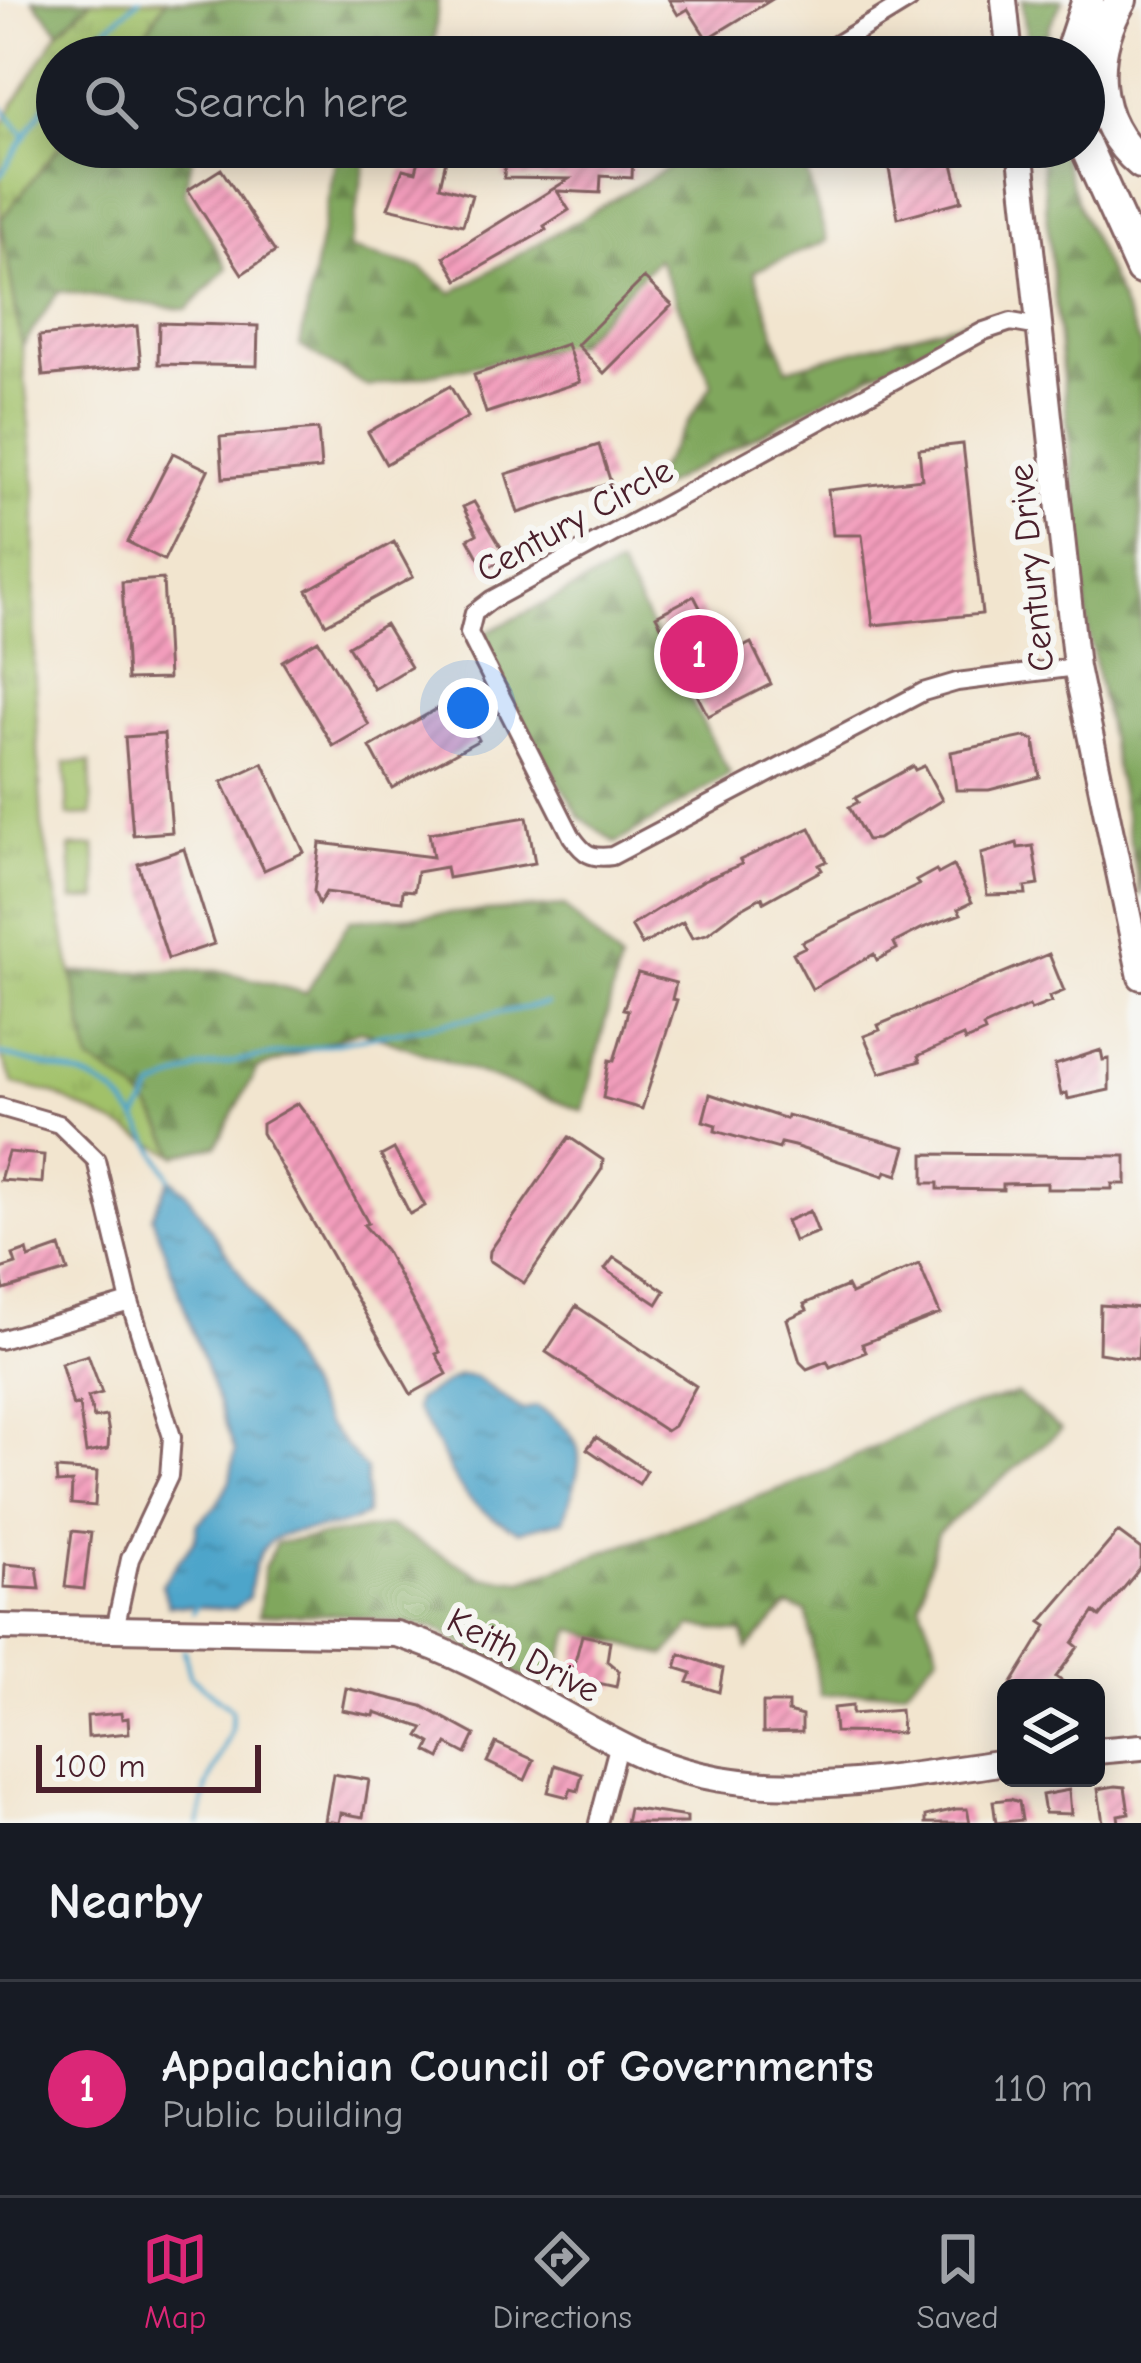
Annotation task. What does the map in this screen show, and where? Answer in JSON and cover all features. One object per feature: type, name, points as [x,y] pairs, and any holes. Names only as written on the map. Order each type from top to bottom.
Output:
[{"type":"highway","points":[[1076,36],[1088,0]]},
{"type":"highway","points":[[1103,36],[1121,0]]},
{"type":"highway","points":[[1105,108],[1110,124],[1141,164]]},
{"type":"highway","points":[[1096,168],[1141,269]]},
{"type":"street","points":[[850,36],[909,0]]},
{"type":"street","points":[[1004,0],[1008,36]]},
{"type":"street","name":"Century Drive","points":[[1022,168],[1076,667],[1141,977]]},
{"type":"street","name":"Century Circle","points":[[1040,327],[1011,322],[984,331],[491,600],[469,621],[469,633],[572,837],[580,850],[597,858],[612,856],[923,692],[957,682],[1076,667]]},
{"type":"street","points":[[0,1107],[59,1124],[96,1160],[130,1302],[172,1437],[169,1476],[130,1559],[115,1629]]},
{"type":"street","points":[[0,1340],[130,1302]]},
{"type":"street","name":"Keith Drive","points":[[0,1627],[396,1634],[456,1656],[619,1743],[702,1775],[761,1784],[875,1779],[997,1763]]},
{"type":"street","points":[[598,1823],[619,1743]]},
{"type":"street","points":[[1105,1750],[1141,1747]]},
{"type":"green space","points":[[33,0],[92,0],[59,31]]},
{"type":"green space","points":[[92,0],[166,0],[143,36],[56,36]]},
{"type":"green space","points":[[166,0],[438,0],[435,36],[143,36]]},
{"type":"green space","points":[[1022,0],[1063,0],[1047,36],[1026,36]]},
{"type":"green space","points":[[36,68],[36,168],[42,168],[1,220],[22,347],[35,488],[34,665],[42,826],[90,1062],[143,1100],[176,1155],[52,1093],[14,1084],[0,1055],[0,127]]},
{"type":"green space","points":[[42,168],[190,168],[184,192],[227,268],[187,310],[59,291],[22,347],[1,219]]},
{"type":"green space","points":[[334,168],[364,168],[349,249],[421,268],[452,293],[668,168],[805,168],[827,241],[754,271],[787,369],[979,317],[640,498],[712,384],[658,258],[574,345],[368,387],[300,346]]},
{"type":"green space","points":[[1042,168],[1066,168],[1141,347],[1141,896],[1088,629]]},
{"type":"green space","points":[[619,566],[730,774],[616,843],[580,817],[474,639]]},
{"type":"green space","points":[[90,762],[92,815],[68,816],[65,763]]},
{"type":"green space","points":[[95,846],[98,899],[73,900],[70,847]]},
{"type":"green space","points":[[564,906],[620,962],[583,1111],[360,1030],[257,1069],[216,1146],[176,1155],[143,1100],[90,1062],[72,973],[217,970],[306,993],[350,920]]},
{"type":"green space","points":[[1017,1394],[1061,1430],[937,1533],[920,1603],[939,1653],[905,1689],[820,1696],[807,1612],[788,1606],[747,1649],[743,1633],[692,1626],[665,1656],[572,1629],[550,1693],[434,1628],[341,1614],[259,1615],[264,1568],[276,1543],[389,1526],[483,1577],[523,1581],[810,1478],[943,1414]]},
{"type":"water","points":[[170,1178],[185,1191],[258,1300],[326,1424],[366,1470],[366,1515],[275,1539],[263,1549],[254,1568],[249,1597],[234,1609],[168,1605],[162,1584],[195,1539],[198,1523],[216,1506],[230,1480],[235,1451],[152,1216]]},
{"type":"water","points":[[459,1375],[475,1377],[522,1410],[536,1406],[568,1431],[579,1455],[564,1520],[519,1531],[495,1519],[464,1493],[415,1409],[417,1400]]},
{"type":"building","points":[[669,0],[771,0],[712,36],[705,36],[688,9],[678,15]]},
{"type":"building","points":[[417,168],[444,168],[440,186],[472,195],[463,225],[388,208],[403,169],[416,172]]},
{"type":"building","points":[[504,168],[632,168],[632,178],[601,176],[600,193],[557,191],[569,210],[544,226],[546,230],[458,280],[444,257],[569,179],[504,178]]},
{"type":"building","points":[[889,168],[954,168],[962,201],[898,218]]},
{"type":"building","points":[[221,169],[275,252],[242,274],[188,190]]},
{"type":"building","points":[[644,278],[672,305],[604,373],[577,345]]},
{"type":"building","points":[[159,323],[258,326],[257,366],[158,364]]},
{"type":"building","points":[[137,326],[141,366],[43,376],[39,336]]},
{"type":"building","points":[[567,344],[580,382],[486,413],[474,375]]},
{"type":"building","points":[[450,386],[468,417],[386,464],[368,432]]},
{"type":"building","points":[[318,429],[321,469],[223,478],[220,437]]},
{"type":"building","points":[[963,444],[982,614],[873,625],[862,535],[833,535],[828,490],[922,479],[919,449]]},
{"type":"building","points":[[599,445],[611,483],[518,513],[506,474]]},
{"type":"building","points":[[173,453],[208,470],[164,560],[128,542]]},
{"type":"building","points":[[474,502],[507,557],[485,570],[468,539],[477,534],[463,507]]},
{"type":"building","points":[[394,542],[413,577],[326,624],[307,590]]},
{"type":"building","points":[[163,579],[168,679],[127,680],[122,582]]},
{"type":"building","points":[[694,596],[712,631],[723,626],[735,651],[751,643],[771,684],[708,716],[656,616]]},
{"type":"building","points":[[385,624],[411,667],[374,689],[348,646]]},
{"type":"building","points":[[318,640],[369,725],[333,746],[282,661]]},
{"type":"building","points":[[456,698],[479,740],[392,788],[370,747]]},
{"type":"building","points":[[164,734],[172,832],[133,835],[125,737]]},
{"type":"building","points":[[1024,737],[1034,740],[1040,777],[989,790],[956,790],[951,752]]},
{"type":"building","points":[[263,763],[304,852],[264,870],[222,782]]},
{"type":"building","points":[[913,766],[915,770],[924,766],[942,800],[878,839],[867,840],[849,807],[858,802],[855,798]]},
{"type":"building","points":[[527,817],[535,863],[448,878],[446,867],[417,872],[414,891],[403,890],[402,901],[326,892],[319,904],[314,891],[320,843],[433,857],[429,833]]},
{"type":"building","points":[[810,828],[827,861],[819,865],[822,870],[764,902],[762,897],[707,934],[692,938],[683,922],[642,945],[631,926],[704,880],[742,864],[740,860]]},
{"type":"building","points":[[1017,843],[1018,848],[1033,846],[1039,885],[1025,887],[1026,894],[987,895],[981,854]]},
{"type":"building","points":[[184,849],[214,944],[168,959],[138,864]]},
{"type":"building","points":[[953,866],[972,902],[958,909],[961,914],[923,928],[894,943],[897,949],[877,960],[874,954],[812,989],[793,953],[805,947],[802,942],[919,885],[916,881],[936,870],[938,874]]},
{"type":"building","points":[[1049,954],[1064,991],[1049,997],[1051,1002],[1031,1010],[1029,1006],[983,1027],[985,1032],[965,1041],[963,1036],[918,1056],[920,1061],[880,1073],[864,1036],[880,1030],[878,1025]]},
{"type":"building","points":[[638,973],[676,983],[672,999],[677,1000],[642,1109],[603,1098],[609,1060],[614,1061],[628,1010],[623,1009]]},
{"type":"building","points":[[1101,1050],[1103,1060],[1109,1059],[1109,1090],[1068,1099],[1067,1093],[1061,1095],[1055,1065]]},
{"type":"building","points":[[710,1094],[786,1119],[787,1115],[906,1147],[898,1175],[886,1171],[884,1176],[794,1146],[781,1143],[779,1149],[715,1131],[716,1125],[703,1121]]},
{"type":"building","points":[[298,1103],[317,1128],[368,1223],[364,1225],[385,1250],[440,1352],[436,1354],[447,1374],[411,1394],[262,1133],[262,1124]]},
{"type":"building","points":[[569,1137],[603,1160],[602,1169],[524,1283],[489,1260],[490,1251]]},
{"type":"building","points":[[394,1149],[425,1206],[410,1214],[381,1156]]},
{"type":"building","points":[[8,1152],[44,1155],[42,1183],[0,1180]]},
{"type":"building","points":[[924,1154],[1126,1156],[1126,1184],[1112,1184],[1112,1189],[1047,1189],[1047,1183],[1003,1184],[1003,1190],[938,1189],[938,1183],[924,1183]]},
{"type":"building","points":[[810,1211],[818,1232],[794,1241],[786,1221]]},
{"type":"building","points":[[60,1247],[68,1271],[4,1290],[0,1269],[16,1264],[13,1255],[27,1250],[29,1258]]},
{"type":"building","points":[[614,1257],[665,1291],[657,1304],[605,1269]]},
{"type":"building","points":[[919,1264],[940,1314],[862,1344],[866,1352],[830,1367],[827,1361],[807,1369],[800,1362],[787,1319],[807,1310],[804,1304],[847,1286],[851,1294]]},
{"type":"building","points":[[1100,1305],[1141,1308],[1138,1359],[1099,1353]]},
{"type":"building","points":[[576,1306],[696,1386],[674,1426],[666,1431],[546,1352]]},
{"type":"building","points":[[88,1355],[102,1393],[88,1397],[94,1418],[106,1416],[109,1433],[108,1449],[86,1453],[79,1404],[73,1406],[61,1363]]},
{"type":"building","points":[[596,1437],[647,1471],[639,1484],[587,1449]]},
{"type":"building","points":[[56,1469],[97,1472],[95,1506],[71,1504],[72,1482],[57,1483]]},
{"type":"building","points":[[72,1531],[91,1533],[84,1589],[65,1587]]},
{"type":"building","points":[[1118,1532],[1141,1549],[1141,1567],[1100,1617],[1094,1612],[1073,1643],[1078,1647],[1059,1679],[1015,1679],[1047,1626],[1041,1622]]},
{"type":"building","points":[[5,1564],[37,1567],[40,1589],[4,1587]]},
{"type":"building","points":[[582,1635],[610,1641],[607,1661],[619,1671],[616,1687],[571,1677]]},
{"type":"building","points":[[680,1654],[723,1669],[719,1692],[688,1682],[692,1673],[676,1668]]},
{"type":"building","points":[[346,1688],[422,1706],[475,1735],[466,1754],[447,1744],[440,1758],[427,1751],[431,1743],[419,1736],[424,1728],[375,1712],[374,1716],[342,1710]]},
{"type":"building","points":[[763,1703],[788,1703],[788,1712],[802,1716],[802,1732],[763,1733]]},
{"type":"building","points":[[852,1706],[852,1714],[900,1710],[902,1733],[835,1732],[833,1708]]},
{"type":"building","points":[[121,1713],[122,1719],[128,1718],[129,1733],[88,1737],[87,1716]]},
{"type":"building","points":[[496,1743],[534,1760],[525,1780],[487,1762]]},
{"type":"building","points":[[555,1765],[582,1774],[578,1791],[571,1789],[568,1797],[548,1792]]},
{"type":"building","points":[[333,1774],[369,1780],[363,1817],[341,1813],[339,1823],[325,1821]]},
{"type":"building","points":[[1125,1787],[1129,1813],[1118,1815],[1119,1823],[1103,1823],[1098,1789]]},
{"type":"building","points":[[1069,1790],[1071,1814],[1045,1813],[1042,1795]]},
{"type":"building","points":[[993,1801],[1019,1802],[1022,1820],[996,1823]]},
{"type":"building","points":[[629,1808],[687,1817],[687,1823],[626,1823]]},
{"type":"building","points":[[967,1809],[970,1823],[926,1823],[926,1816]]},
{"type":"waterway","points":[[97,36],[139,0]]},
{"type":"waterway","points":[[0,105],[26,137]]},
{"type":"waterway","points":[[0,176],[36,119]]},
{"type":"waterway","points":[[138,1117],[154,1089],[197,1069],[546,1004]]},
{"type":"waterway","points":[[0,1054],[65,1071],[106,1088],[136,1119],[170,1178]]},
{"type":"waterway","points":[[193,1612],[196,1605]]},
{"type":"waterway","points":[[184,1650],[190,1676],[232,1710],[231,1730],[207,1786],[199,1823]]},
{"type":"place","name":"Appalachian Council of Governments","points":[[699,654]]}]
